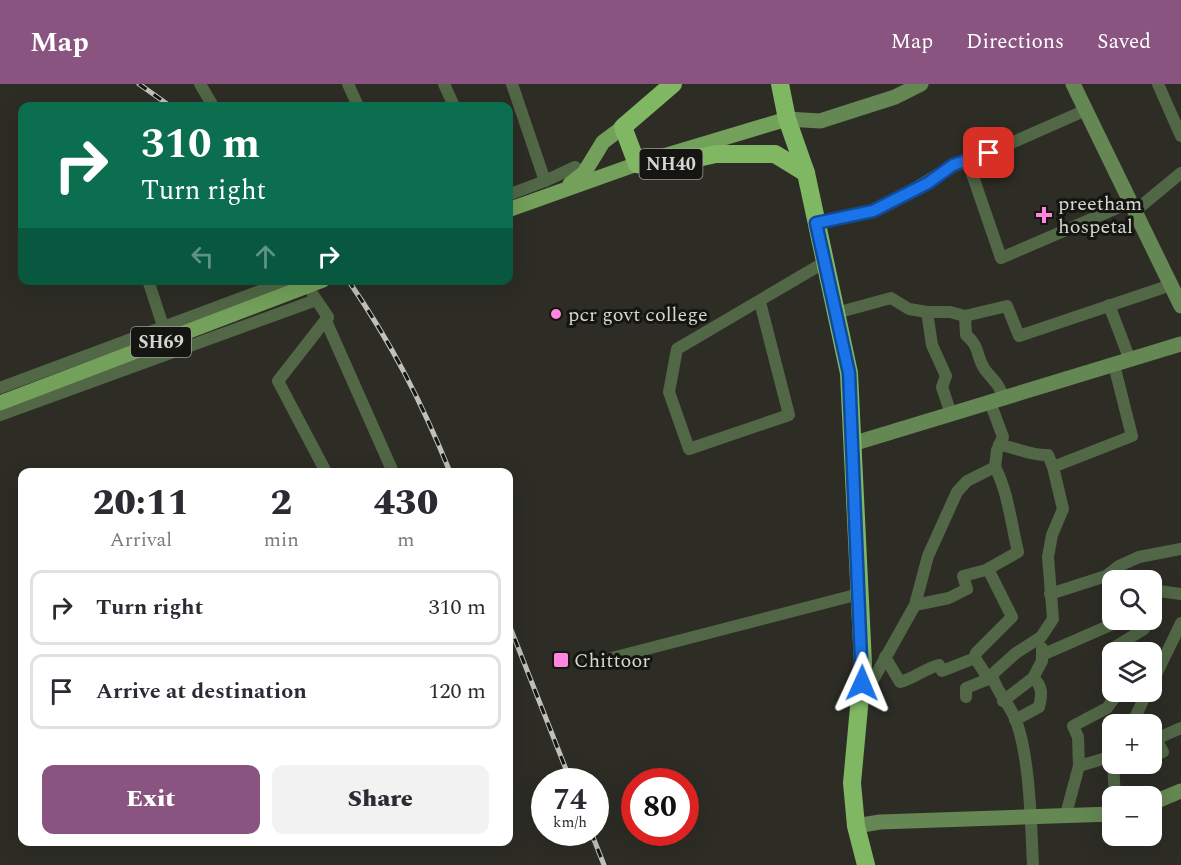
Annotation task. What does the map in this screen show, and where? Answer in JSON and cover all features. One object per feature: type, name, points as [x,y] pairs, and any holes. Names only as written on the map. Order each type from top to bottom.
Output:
[{"type":"highway","name":"NH40","points":[[673,84],[623,127],[637,164],[656,167],[716,154],[775,153],[806,173]]},
{"type":"highway","points":[[780,84],[787,119],[806,173],[849,373],[862,664],[861,703],[852,783],[856,826],[866,865]]},
{"type":"main road","points":[[513,208],[552,189],[589,177],[787,119]]},
{"type":"main road","points":[[589,177],[603,142],[623,127]]},
{"type":"main road","name":"SH69","points":[[0,404],[310,285]]},
{"type":"street","points":[[200,84],[211,102]]},
{"type":"street","points":[[348,84],[356,102]]},
{"type":"street","points":[[444,84],[452,102]]},
{"type":"street","points":[[512,84],[552,189],[513,194]]},
{"type":"street","points":[[787,119],[820,121],[895,97],[921,84]]},
{"type":"street","points":[[1073,84],[1181,306]]},
{"type":"street","points":[[1158,84],[1181,136]]},
{"type":"street","points":[[816,223],[873,211],[928,183],[953,165],[968,162],[1086,110]]},
{"type":"street","points":[[968,162],[1001,258],[1133,206],[1181,173]]},
{"type":"street","points":[[760,302],[789,415],[688,448],[669,393],[677,349],[825,262]]},
{"type":"street","points":[[150,285],[164,329]]},
{"type":"street","points":[[0,388],[164,329],[276,285]]},
{"type":"street","points":[[308,285],[328,317],[326,321],[391,468]]},
{"type":"street","points":[[836,313],[891,298],[901,306],[927,312],[950,312],[965,316],[1007,306],[1019,336],[1170,285]]},
{"type":"street","points":[[0,415],[316,300]]},
{"type":"street","points":[[1109,305],[1130,360]]},
{"type":"street","points":[[927,312],[932,345],[946,376],[942,387],[951,414]]},
{"type":"street","points":[[915,605],[949,598],[967,589],[963,576],[988,569],[1018,552],[1004,497],[1004,485],[995,467],[999,445],[1003,437],[997,400],[998,381],[984,370],[976,343],[966,335],[965,316]]},
{"type":"street","points":[[324,468],[278,381],[328,317]]},
{"type":"street","points":[[852,444],[1181,344]]},
{"type":"street","points":[[1053,467],[1132,436],[1114,365]]},
{"type":"street","points":[[966,697],[966,688],[990,677],[1016,653],[1041,637],[1053,619],[1048,557],[1052,535],[1063,509],[1053,467],[1048,455],[1035,456],[1022,448],[999,445]]},
{"type":"street","points":[[861,703],[915,605],[928,556],[957,492],[967,481],[995,467]]},
{"type":"street","points":[[1050,594],[1106,576],[1119,566],[1139,557],[1181,549]]},
{"type":"street","points":[[975,658],[976,653],[1012,616],[988,569]]},
{"type":"street","points":[[1162,591],[1181,594]]},
{"type":"street","points":[[608,660],[859,594]]},
{"type":"street","points":[[1162,662],[1181,623]]},
{"type":"street","points":[[1042,655],[1102,629]]},
{"type":"street","points":[[1126,630],[1129,638]]},
{"type":"street","points":[[1123,642],[1142,630]]},
{"type":"street","points":[[1003,701],[1033,678],[1042,661],[1041,637]]},
{"type":"street","points":[[885,657],[900,682],[919,677],[925,669],[939,665],[942,671],[975,658]]},
{"type":"street","points":[[975,658],[990,677],[1015,720],[1020,738],[1031,815],[1033,865]]},
{"type":"street","points":[[1015,720],[1039,707],[1042,694],[1038,682],[1033,678]]},
{"type":"street","points":[[1066,814],[1079,766],[1078,737],[1073,726],[1107,708],[1112,702]]},
{"type":"street","points":[[1162,736],[1181,728]]},
{"type":"street","points":[[1079,766],[1102,763]]},
{"type":"street","points":[[1162,799],[1181,792]]},
{"type":"street","points":[[856,826],[880,822],[1102,814]]},
{"type":"railway","points":[[139,84],[164,102]]},
{"type":"railway","points":[[351,285],[405,373],[448,468]]},
{"type":"railway","points":[[513,635],[565,768]]},
{"type":"railway","points":[[597,846],[604,865]]},
{"type":"place","name":"preetham hospetal","points":[[1044,215]]},
{"type":"place","name":"pcr govt college","points":[[556,314]]},
{"type":"place","name":"Chittoor","points":[[561,660]]},
{"type":"route","points":[[862,683],[849,373],[816,223],[873,211],[928,183],[953,165],[968,162],[989,153]]}]
